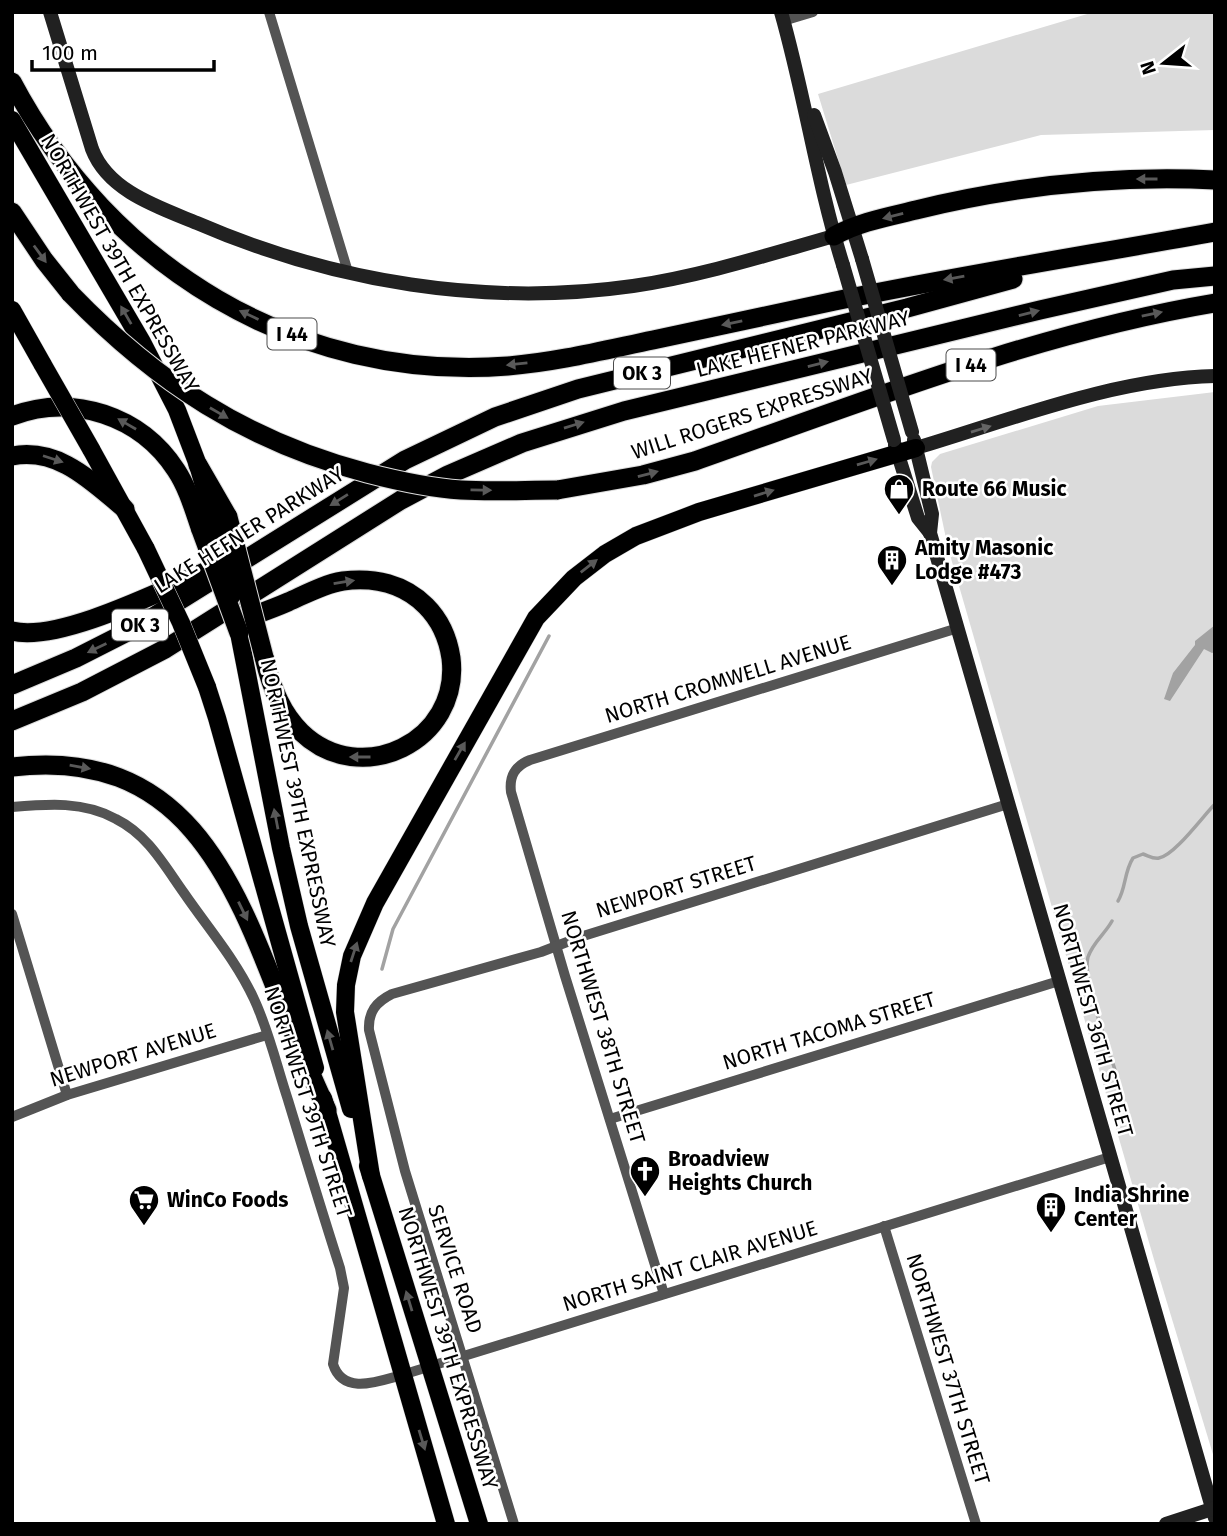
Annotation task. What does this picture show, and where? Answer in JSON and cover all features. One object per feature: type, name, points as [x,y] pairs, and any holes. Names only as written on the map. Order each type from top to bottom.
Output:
[{"type":"highway","name":"I 44","points":[[12,82],[53,149],[92,199],[149,254],[185,280],[282,331],[368,357],[401,362],[477,367],[544,362],[902,287],[1215,232]]},
{"type":"highway","name":"NORTHWEST 39TH EXPRESSWAY","points":[[12,120],[142,342],[177,410],[198,465]]},
{"type":"highway","points":[[834,236],[853,226],[934,206],[1042,186],[1138,179],[1215,180]]},
{"type":"highway","name":"WILL ROGERS EXPRESSWAY","points":[[12,212],[71,294],[106,330],[176,386],[218,414],[269,440],[325,462],[400,482],[460,490],[557,490],[631,478],[695,461],[1028,346],[1131,319],[1215,303]]},
{"type":"highway","name":"LAKE HEFNER PARKWAY","points":[[12,685],[76,658],[137,627],[405,460],[467,428],[543,400],[614,380],[907,308],[1118,250]]},
{"type":"highway","name":"LAKE HEFNER PARKWAY","points":[[12,721],[82,692],[166,649],[391,505],[448,475],[523,443],[624,411],[1041,310],[1173,281],[1215,276]]},
{"type":"highway","points":[[12,310],[125,509],[181,623],[206,687],[221,730],[446,1524]]},
{"type":"highway","points":[[12,416],[39,407],[80,408],[108,414],[130,425],[157,446],[215,522],[239,633]]},
{"type":"highway","points":[[371,1176],[346,1019],[346,985],[352,956],[375,903],[536,618],[581,572],[612,549],[636,536],[699,512],[914,440]]},
{"type":"highway","points":[[12,456],[44,456],[65,463],[125,509]]},
{"type":"highway","points":[[166,649],[322,587],[341,582],[369,580],[385,582],[405,590],[433,613],[443,628],[449,645],[450,681],[439,715],[428,730],[399,750],[382,755],[345,756],[320,747],[296,728],[275,690],[264,657],[215,522],[198,465]]},
{"type":"highway","points":[[12,631],[34,633],[69,627],[260,549]]},
{"type":"highway","name":"NORTHWEST 39TH EXPRESSWAY","points":[[239,633],[299,926],[371,1176],[479,1524]]},
{"type":"highway","points":[[12,767],[50,763],[114,776],[139,786],[183,820],[217,862],[240,903],[327,1110]]},
{"type":"main road","points":[[50,12],[92,149],[103,170],[139,196],[203,226],[269,250],[348,272],[408,284],[476,292],[553,293],[597,290],[698,274],[834,236]]},
{"type":"main road","name":"NORTHWEST 36TH STREET","points":[[782,17],[798,72],[853,226],[914,440],[932,514],[930,534]]},
{"type":"main road","name":"NORTHWEST 36TH STREET","points":[[798,72],[834,236],[895,447],[918,518],[930,534],[958,628],[1214,1512]]},
{"type":"main road","points":[[914,440],[1105,392],[1155,382],[1215,376]]},
{"type":"main road","points":[[1166,1524],[1214,1512]]},
{"type":"street","points":[[270,12],[348,272]]},
{"type":"street","points":[[782,17],[813,12]]},
{"type":"street","name":"NORTH CROMWELL AVENUE","points":[[513,772],[522,763],[530,760],[958,628]]},
{"type":"street","name":"NORTHWEST 38TH STREET","points":[[513,772],[510,780],[511,792],[664,1294]]},
{"type":"street","name":"NORTHWEST 39TH STREET","points":[[12,807],[64,804],[91,809],[132,828],[151,847],[213,930],[254,998],[267,1035],[340,1268],[344,1288],[340,1319]]},
{"type":"street","name":"NEWPORT STREET","points":[[369,1023],[374,1006],[392,994],[1008,804]]},
{"type":"street","points":[[12,914],[67,1094]]},
{"type":"street","name":"NORTH TACOMA STREET","points":[[610,1118],[1059,981]]},
{"type":"street","name":"SERVICE ROAD","points":[[369,1023],[377,1066],[405,1171],[514,1524]]},
{"type":"street","name":"NEWPORT AVENUE","points":[[12,1117],[67,1094],[267,1035]]},
{"type":"street","name":"NORTH SAINT CLAIR AVENUE","points":[[340,1319],[333,1364],[342,1380],[367,1384],[1110,1157]]},
{"type":"street","name":"NORTHWEST 37TH STREET","points":[[884,1226],[976,1524]]},
{"type":"shaded area","points":[[1094,12],[1215,12],[1215,130],[1041,135],[846,185],[818,94]]},
{"type":"shaded area","points":[[1215,392],[1215,1461],[948,548],[931,467],[940,454],[1098,406]]},
{"type":"shaded area","points":[[1215,625],[1215,652],[1204,649],[1170,701],[1164,699],[1173,673],[1195,645],[1195,641]]},
{"type":"waterway","points":[[382,969],[393,929],[549,636]]},
{"type":"waterway","points":[[1118,901],[1133,858],[1143,854],[1155,858],[1165,856],[1215,804]]},
{"type":"waterway","points":[[1105,1076],[1115,1070],[1092,996],[1087,967],[1090,952],[1112,921]]},
{"type":"place","name":"Route 66 Music","points":[[899,516]]},
{"type":"place","name":"Amity Masonic Lodge #473","points":[[892,587]]},
{"type":"place","name":"Broadview Heights Church","points":[[645,1198]]},
{"type":"place","name":"WinCo Foods","points":[[144,1227]]},
{"type":"place","name":"India Shrine Center","points":[[1051,1234]]}]
